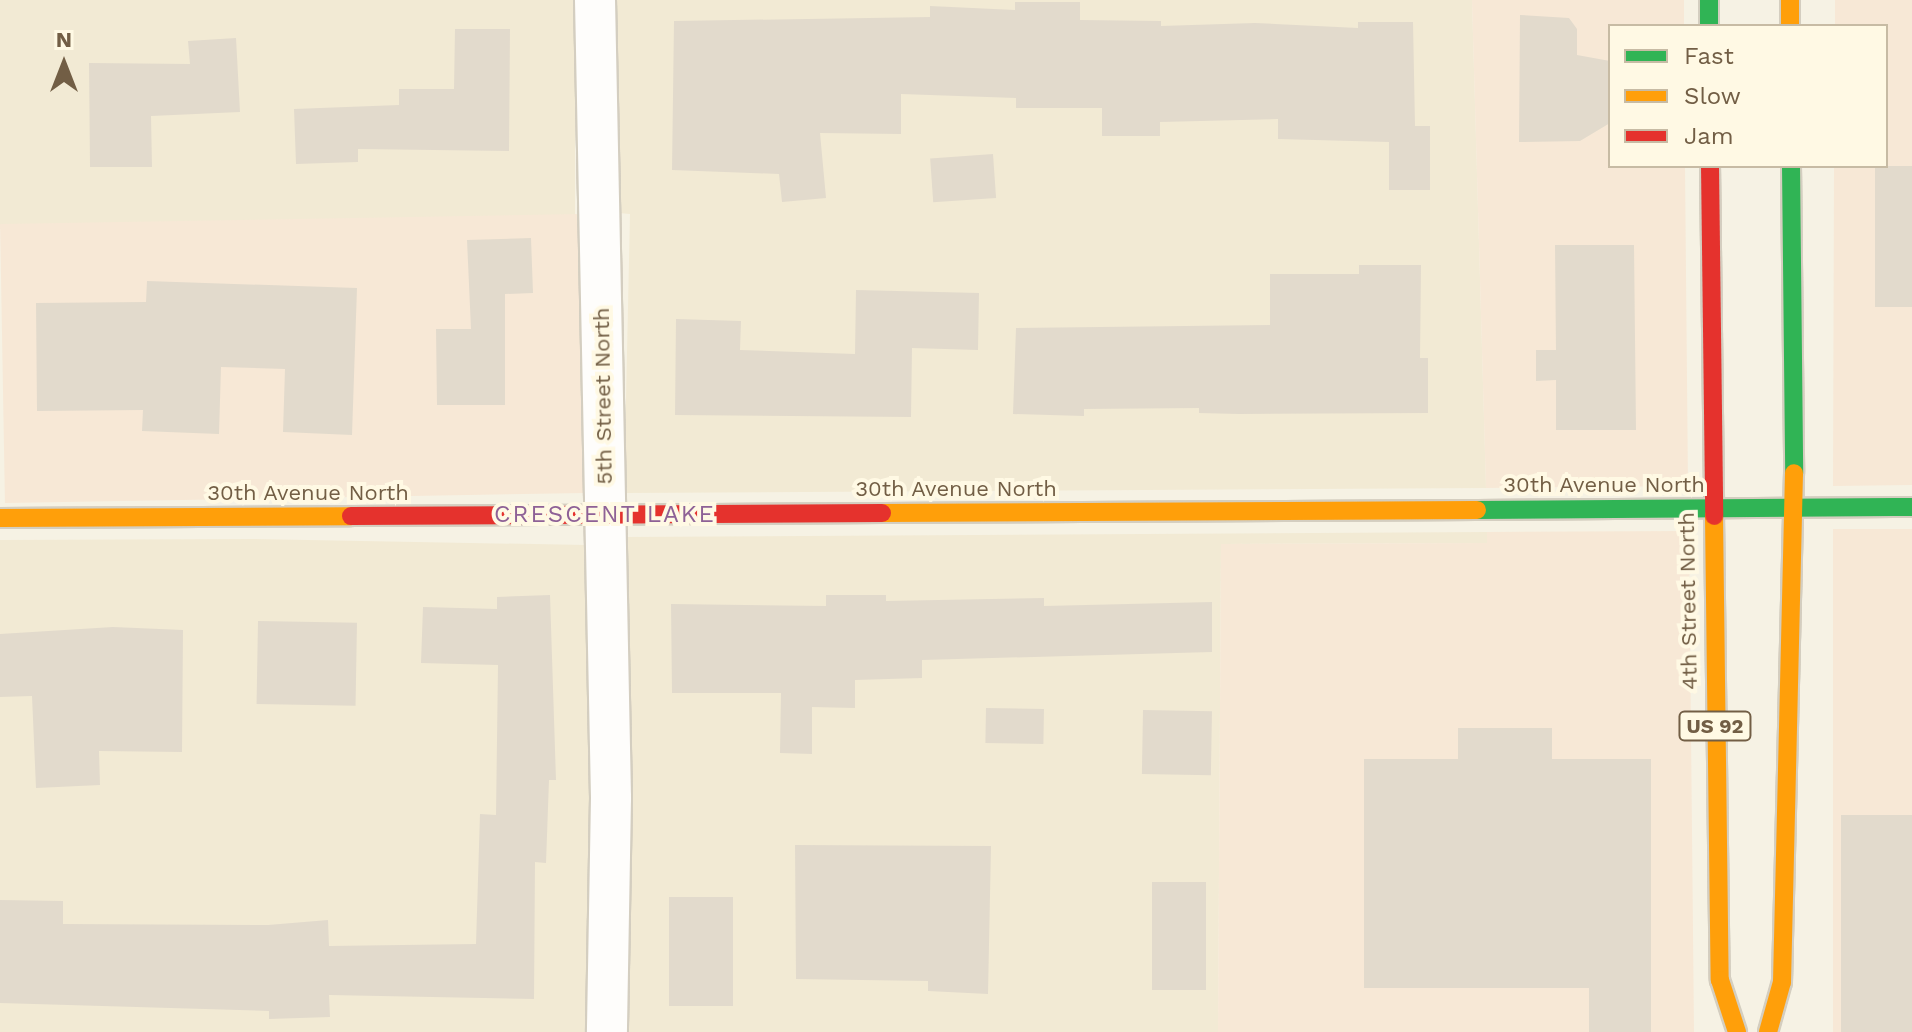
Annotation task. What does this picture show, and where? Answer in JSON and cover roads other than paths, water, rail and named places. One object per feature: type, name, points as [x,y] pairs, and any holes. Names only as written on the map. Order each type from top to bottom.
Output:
[{"type":"street","name":"5th Street North","points":[[595,0],[611,798],[607,1032]]},
{"type":"street","points":[[1709,0],[1709,24]]},
{"type":"street","points":[[1790,0],[1790,24]]},
{"type":"street","name":"4th Street North","points":[[1710,168],[1710,509],[1720,980],[1737,1032]]},
{"type":"street","points":[[1768,1032],[1782,982],[1794,508],[1791,168]]},
{"type":"street","name":"30th Avenue North","points":[[0,518],[1912,507]]},
{"type":"district","name":"CRESCENT LAKE","points":[[605,515]]}]
